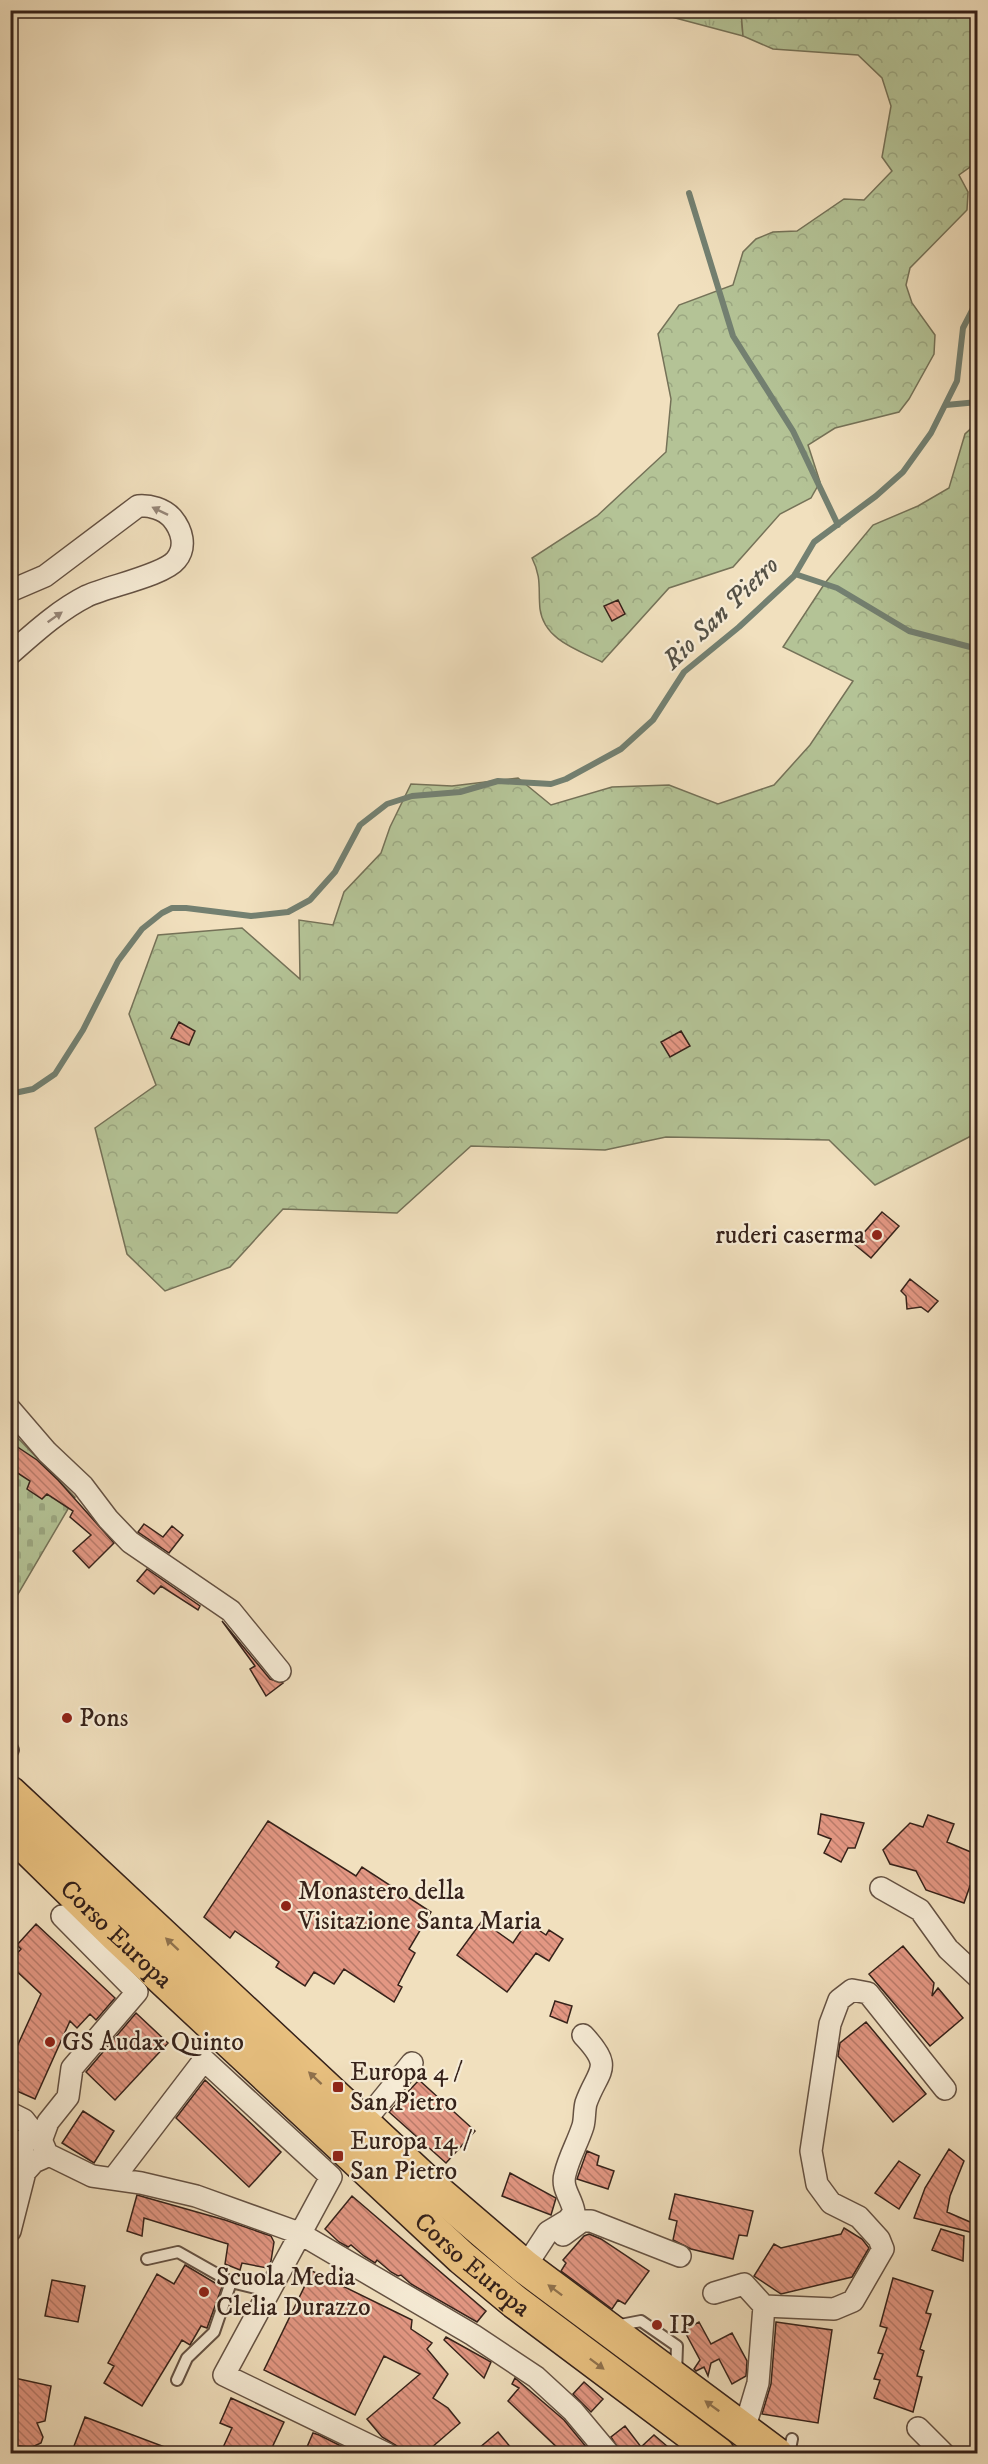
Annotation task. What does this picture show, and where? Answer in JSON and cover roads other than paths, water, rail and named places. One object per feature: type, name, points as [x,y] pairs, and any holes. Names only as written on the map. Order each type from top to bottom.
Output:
[{"type":"main road","name":"Corso Europa","points":[[10,1793],[363,2123],[530,2261],[605,2328],[744,2430],[784,2446]]},
{"type":"main road","name":"Corso Europa","points":[[10,1831],[117,1936],[462,2258],[515,2302],[718,2454]]},
{"type":"street","points":[[10,591],[45,576],[138,507],[148,506],[168,514],[182,536],[180,554],[168,567],[114,584],[85,597],[49,621],[10,654]]},
{"type":"street","points":[[10,1409],[47,1452],[83,1486],[108,1520],[130,1542],[231,1611],[280,1671]]},
{"type":"street","points":[[881,1888],[920,1910],[948,1949],[978,1977]]},
{"type":"street","points":[[30,2149],[68,2097],[72,2068],[137,1992],[62,1916]]},
{"type":"street","points":[[714,2293],[744,2284],[764,2306],[834,2308],[853,2301],[883,2249],[879,2239],[859,2217],[831,2203],[817,2184],[811,2151],[830,2024],[839,2000],[852,1990],[868,1993],[945,2089]]},
{"type":"street","name":"Corso Europa","points":[[530,2261],[548,2232],[568,2220],[574,2212],[572,2199],[565,2191],[564,2175],[584,2123],[586,2104],[603,2072],[599,2052],[583,2036]]},
{"type":"street","points":[[113,2179],[204,2060],[331,2177],[224,2375],[387,2454]]},
{"type":"street","points":[[363,2123],[412,2063]]},
{"type":"street","points":[[10,2113],[24,2120],[31,2129],[26,2172],[10,2231]]},
{"type":"street","points":[[30,2149],[92,2176],[196,2196],[299,2233],[473,2335],[536,2377],[573,2411],[609,2454]]},
{"type":"street","name":"Corso Europa","points":[[530,2261],[582,2221],[591,2221],[680,2256]]},
{"type":"street","points":[[744,2430],[758,2383],[764,2306]]},
{"type":"street","points":[[918,2428],[944,2454]]},
{"type":"lane","points":[[10,1743],[13,1750],[10,1756]]},
{"type":"lane","points":[[147,2259],[178,2252],[231,2282],[268,2291]]},
{"type":"lane","points":[[177,2380],[187,2358],[214,2332],[231,2282]]},
{"type":"lane","points":[[784,2446],[789,2454]]},
{"type":"waterway","points":[[689,193],[733,336],[793,431],[838,525]]},
{"type":"waterway","name":"Rio San Pietro","points":[[10,1094],[33,1089],[55,1074],[83,1030],[118,961],[142,929],[162,913],[172,908],[251,916],[288,912],[310,900],[335,872],[360,825],[387,804],[412,796],[460,792],[498,781],[551,784],[566,779],[621,749],[653,720],[684,672],[739,627],[794,576],[814,542],[876,496],[903,472],[931,433],[957,381],[963,328],[978,299]]},
{"type":"waterway","points":[[946,405],[978,402]]},
{"type":"waterway","points":[[795,574],[837,588],[909,631],[978,649]]},
{"type":"place","name":"ruderi caserma","points":[[877,1235]]},
{"type":"place","name":"Pons","points":[[67,1718]]},
{"type":"place","name":"Monastero della Visitazione Santa Maria","points":[[286,1906]]},
{"type":"place","name":"GS Audax Quinto","points":[[50,2042]]},
{"type":"place","name":"Europa 4 / San Pietro","points":[[338,2087]]},
{"type":"place","name":"Europa 14 / San Pietro","points":[[338,2156]]},
{"type":"place","name":"Scuola Media Clelia Durazzo","points":[[204,2292]]},
{"type":"place","name":"IP","points":[[657,2325]]}]
